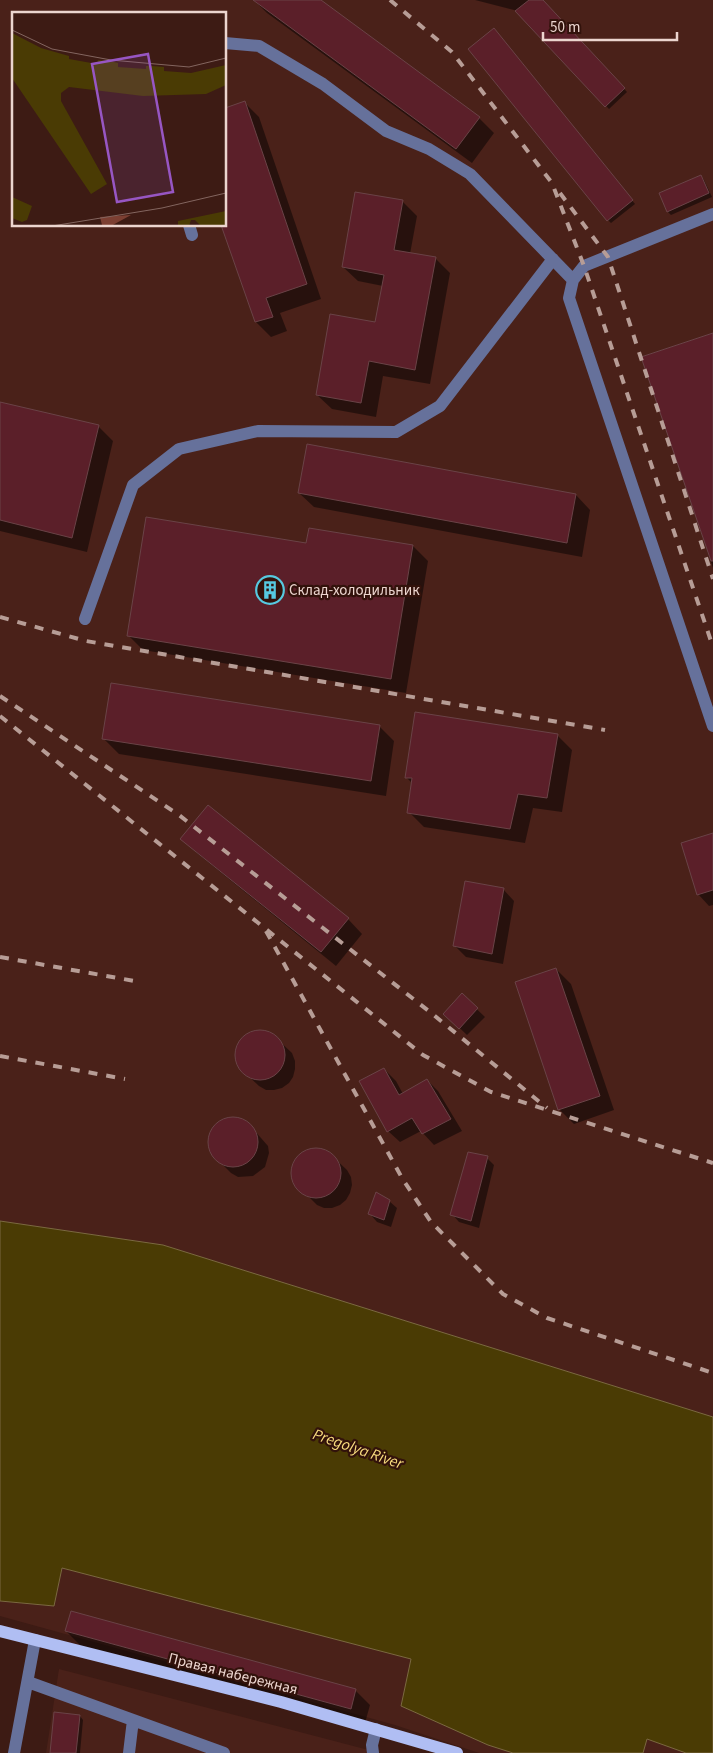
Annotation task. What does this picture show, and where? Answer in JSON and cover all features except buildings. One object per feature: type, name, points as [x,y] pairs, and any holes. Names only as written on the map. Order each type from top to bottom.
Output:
[{"type":"main road","name":"Правая набережная","points":[[0,1631],[281,1702],[457,1753]]},
{"type":"street","points":[[226,43],[258,46],[323,84],[386,131],[429,149],[470,174],[573,280]]},
{"type":"street","points":[[713,214],[584,266],[573,280],[569,298],[713,726]]},
{"type":"street","points":[[85,619],[133,484],[179,449],[258,432],[396,432],[440,406],[553,259]]},
{"type":"street","points":[[14,1753],[35,1640]]},
{"type":"street","points":[[28,1682],[224,1753]]},
{"type":"street","points":[[129,1753],[132,1720]]},
{"type":"street","points":[[373,1753],[372,1745],[376,1729]]},
{"type":"shaded area","points":[[0,0],[713,0],[713,1417],[163,1245],[0,1221]]},
{"type":"shaded area","points":[[62,1568],[412,1659],[401,1706],[488,1745],[513,1753],[479,1753],[395,1725],[0,1616],[0,1601],[54,1606]]},
{"type":"shaded area","points":[[59,1669],[380,1753],[46,1753]]},
{"type":"shaded area","points":[[647,1739],[686,1753],[643,1753]]},
{"type":"water","name":"Pregolya River","points":[[0,1221],[163,1245],[713,1417],[713,1753],[686,1753],[647,1739],[643,1753],[513,1753],[488,1745],[401,1706],[411,1659],[62,1568],[54,1606],[0,1601]]},
{"type":"railway","points":[[390,0],[452,52],[552,183],[584,266],[713,647]]},
{"type":"railway","points":[[560,193],[608,257],[713,579]]},
{"type":"railway","points":[[0,617],[86,641],[605,730]]},
{"type":"railway","points":[[0,696],[179,815],[430,1012],[547,1108]]},
{"type":"railway","points":[[0,716],[423,1055],[491,1092],[713,1163]]},
{"type":"railway","points":[[266,931],[402,1178],[431,1222],[503,1294],[547,1318],[713,1373]]},
{"type":"railway","points":[[0,957],[140,982]]},
{"type":"railway","points":[[0,1056],[125,1079]]},
{"type":"place","name":"Склад-холодильник","points":[[270,590]]}]
